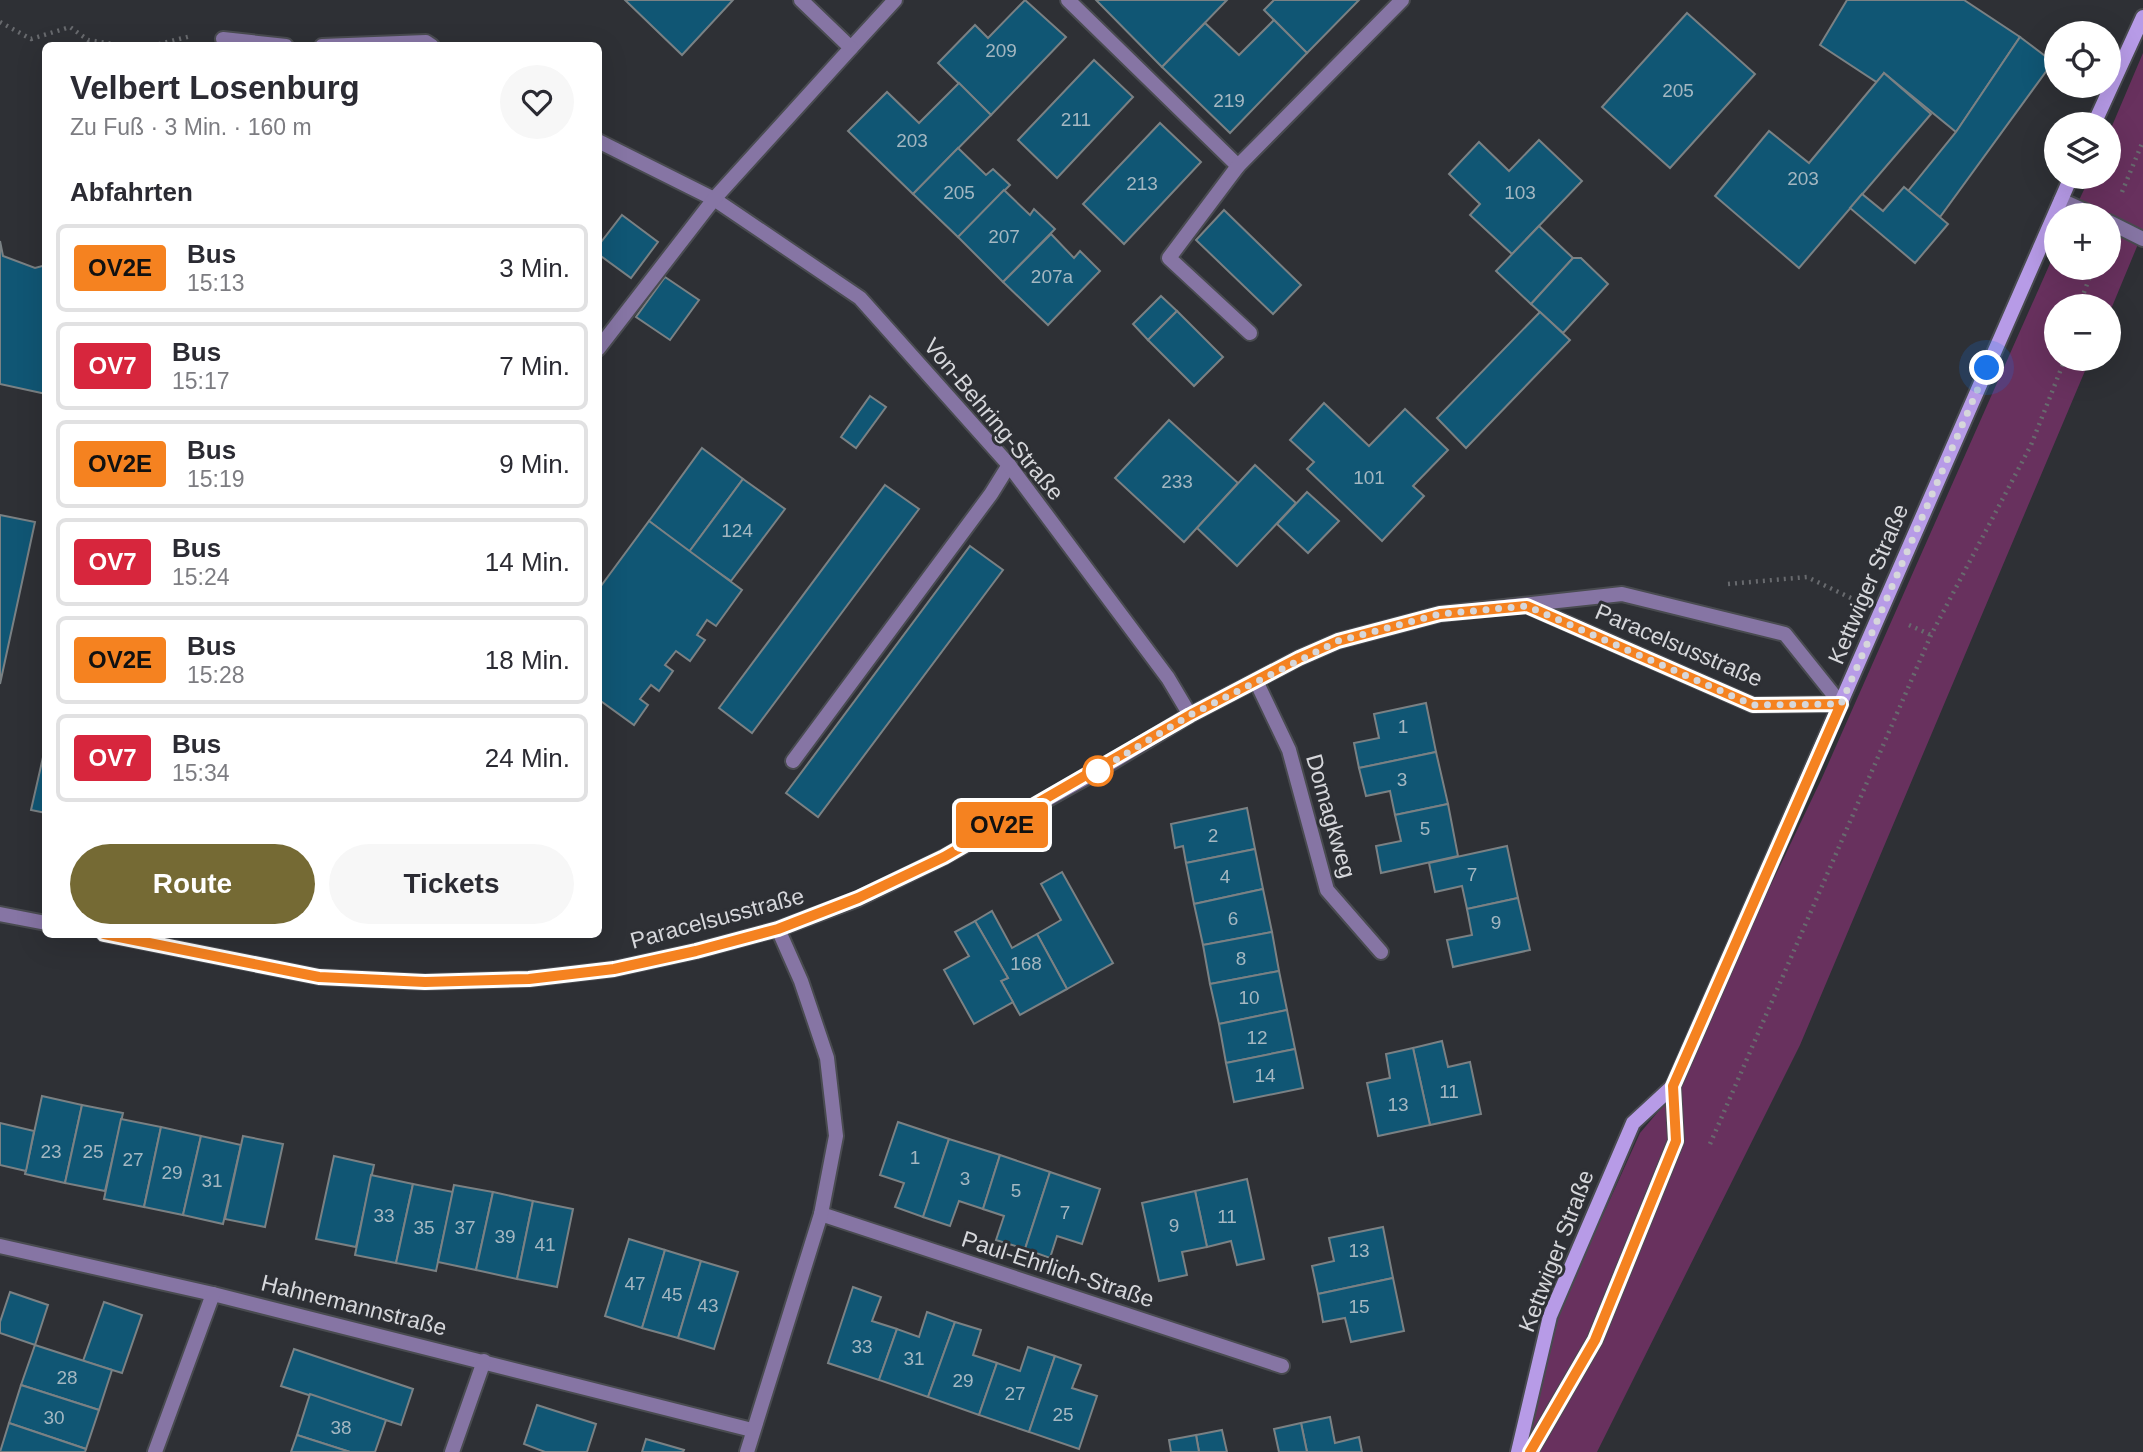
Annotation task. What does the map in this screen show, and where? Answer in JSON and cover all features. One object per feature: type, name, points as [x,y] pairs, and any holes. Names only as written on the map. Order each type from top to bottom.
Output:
[{"type":"main road","points":[[2099,112],[2143,17]]},
{"type":"main road","name":"Kettwiger Straße","points":[[1518,1452],[1550,1316],[1633,1123],[1673,1086],[2066,189]]},
{"type":"main road","name":"Kettwiger Straße","points":[[1530,1452],[1595,1340],[1676,1141],[1673,1086]]},
{"type":"street","points":[[802,0],[851,48]]},
{"type":"street","points":[[602,344],[715,199],[894,0]]},
{"type":"street","points":[[1068,0],[1238,166]]},
{"type":"street","points":[[1251,333],[1169,258],[1238,166],[1402,0]]},
{"type":"street","points":[[223,39],[250,42]]},
{"type":"street","name":"Von-Behring-Straße","points":[[602,143],[715,199],[860,298],[1009,465],[1168,678],[1190,715]]},
{"type":"street","points":[[2061,200],[2068,203]]},
{"type":"street","points":[[2121,228],[2143,239]]},
{"type":"street","points":[[793,761],[991,494],[1009,465]]},
{"type":"street","name":"Paracelsusstraße","points":[[124,938],[319,977],[425,982],[529,979],[614,969],[778,929],[858,898],[944,857],[1190,715],[1338,641],[1440,614],[1622,594],[1785,634],[1841,704]]},
{"type":"street","name":"Paracelsusstraße","points":[[1527,606],[1753,705],[1841,704]]},
{"type":"street","name":"Domagkweg","points":[[1256,681],[1289,750],[1327,890],[1381,952]]},
{"type":"street","points":[[0,914],[42,922]]},
{"type":"street","points":[[747,1452],[821,1214],[836,1136],[827,1058],[801,981],[778,929]]},
{"type":"street","name":"Paul-Ehrlich-Straße","points":[[821,1214],[1282,1366]]},
{"type":"street","name":"Hahnemannstraße","points":[[0,1246],[213,1294],[752,1430]]},
{"type":"street","points":[[155,1452],[213,1294]]},
{"type":"street","points":[[452,1452],[484,1361]]},
{"type":"path","points":[[0,22],[31,39],[70,27],[88,40],[100,42]]},
{"type":"path","points":[[167,42],[189,36],[223,39]]},
{"type":"path","points":[[2117,203],[2143,141]]},
{"type":"path","points":[[1707,1151],[1931,635],[2031,445],[2060,371]]},
{"type":"shaded area","points":[[2143,53],[2143,232],[2117,294],[2044,294],[2044,371],[2085,371],[1800,1045],[1597,1452],[1531,1452],[1529,1444],[1556,1319],[1640,1133],[1668,1100],[1821,780],[2044,277],[2044,280],[2121,280],[2121,203],[2078,203],[2084,189],[2121,189],[2121,112],[2118,112]]},
{"type":"building","points":[[625,0],[733,0],[682,55]]},
{"type":"building","points":[[1025,0],[1066,37],[991,115],[938,63],[975,25],[988,38]]},
{"type":"building","points":[[1096,0],[1227,0],[1162,67]]},
{"type":"building","points":[[1274,0],[1359,0],[1307,53],[1264,10]]},
{"type":"building","points":[[1847,0],[1964,0],[2020,37],[1956,132],[1884,73],[1878,83],[1820,45]]},
{"type":"building","points":[[1687,13],[1755,74],[1670,168],[1602,107]]},
{"type":"building","points":[[1274,20],[1307,53],[1230,133],[1162,67],[1205,23],[1239,55]]},
{"type":"building","points":[[2020,37],[2044,55],[2044,74],[1940,217],[1908,191],[1956,132]]},
{"type":"building","points":[[1094,60],[1133,97],[1057,178],[1018,140]]},
{"type":"building","points":[[1884,73],[1931,114],[1799,268],[1715,196],[1769,131],[1809,163]]},
{"type":"building","points":[[959,83],[991,115],[913,194],[848,131],[887,92],[919,123]]},
{"type":"building","points":[[1160,123],[1201,162],[1124,244],[1083,204]]},
{"type":"building","points":[[1539,140],[1582,181],[1512,254],[1470,215],[1480,204],[1449,174],[1479,142],[1509,171]]},
{"type":"building","points":[[958,148],[986,175],[993,169],[1010,185],[958,237],[913,194]]},
{"type":"building","points":[[1904,187],[1948,224],[1915,263],[1850,208],[1862,194],[1883,211]]},
{"type":"building","points":[[1004,190],[1030,215],[1034,209],[1055,229],[1003,282],[958,237]]},
{"type":"building","points":[[1224,210],[1301,285],[1273,314],[1196,240]]},
{"type":"building","points":[[622,215],[658,242],[631,278],[602,257],[602,241]]},
{"type":"building","points":[[1539,226],[1573,258],[1531,304],[1496,271]]},
{"type":"building","points":[[1051,234],[1074,258],[1080,251],[1100,271],[1048,325],[1003,282]]},
{"type":"building","points":[[0,241],[3,256],[35,268],[42,266],[42,393],[0,384]]},
{"type":"building","points":[[1573,258],[1581,258],[1608,284],[1563,333],[1531,304]]},
{"type":"building","points":[[665,277],[699,300],[670,340],[636,317]]},
{"type":"building","points":[[1161,296],[1177,311],[1148,340],[1133,324]]},
{"type":"building","points":[[1177,311],[1223,357],[1194,386],[1148,340]]},
{"type":"building","points":[[1540,312],[1570,340],[1466,448],[1437,418]]},
{"type":"building","points":[[870,396],[886,407],[856,448],[841,437]]},
{"type":"building","points":[[1324,403],[1369,446],[1405,409],[1448,450],[1413,486],[1424,496],[1382,541],[1307,469],[1314,462],[1290,440]]},
{"type":"building","points":[[1169,420],[1238,483],[1184,542],[1115,478]]},
{"type":"building","points":[[702,448],[743,479],[689,552],[649,521]]},
{"type":"building","points":[[1255,465],[1296,503],[1237,566],[1197,528]]},
{"type":"building","points":[[743,479],[785,509],[731,581],[689,552]]},
{"type":"building","points":[[885,485],[919,509],[752,733],[719,708]]},
{"type":"building","points":[[1307,492],[1339,521],[1308,553],[1277,524]]},
{"type":"building","points":[[0,515],[35,522],[0,684]]},
{"type":"building","points":[[649,521],[742,590],[716,626],[707,620],[697,635],[705,640],[690,661],[676,651],[665,665],[673,671],[659,691],[651,685],[640,699],[648,705],[634,725],[602,702],[602,585]]},
{"type":"building","points":[[970,546],[1003,570],[818,817],[786,793]]},
{"type":"building","points":[[1426,703],[1436,752],[1359,768],[1354,743],[1379,738],[1374,714]]},
{"type":"building","points":[[1436,752],[1448,804],[1395,815],[1390,791],[1366,796],[1359,768]]},
{"type":"building","points":[[42,762],[42,812],[31,810]]},
{"type":"building","points":[[1448,804],[1458,856],[1381,873],[1376,846],[1401,841],[1395,815]]},
{"type":"building","points":[[1247,808],[1255,849],[1186,863],[1183,846],[1175,848],[1171,824]]},
{"type":"building","points":[[1507,846],[1518,898],[1467,909],[1462,886],[1435,892],[1429,863]]},
{"type":"building","points":[[1255,849],[1263,889],[1194,904],[1186,863]]},
{"type":"building","points":[[1062,872],[1113,963],[1067,989],[1037,934],[1061,920],[1041,884]]},
{"type":"building","points":[[1263,889],[1272,932],[1203,945],[1194,904]]},
{"type":"building","points":[[1518,898],[1530,950],[1453,967],[1447,940],[1472,935],[1467,909]]},
{"type":"building","points":[[992,911],[1012,948],[1037,934],[1067,989],[1020,1015],[1001,981],[1008,978],[975,921]]},
{"type":"building","points":[[975,921],[1008,978],[1001,981],[1013,1002],[974,1024],[944,970],[969,956],[955,932]]},
{"type":"building","points":[[1272,932],[1279,971],[1210,984],[1203,945]]},
{"type":"building","points":[[1279,971],[1287,1010],[1219,1024],[1210,984]]},
{"type":"building","points":[[1287,1010],[1295,1049],[1226,1063],[1219,1024]]},
{"type":"building","points":[[1442,1041],[1448,1067],[1470,1062],[1481,1114],[1430,1125],[1413,1048]]},
{"type":"building","points":[[1413,1048],[1430,1125],[1378,1136],[1367,1083],[1390,1078],[1386,1054]]},
{"type":"building","points":[[1295,1049],[1303,1088],[1234,1102],[1226,1063]]},
{"type":"building","points":[[42,1096],[82,1105],[65,1183],[25,1174]]},
{"type":"building","points":[[82,1105],[123,1113],[105,1191],[65,1183]]},
{"type":"building","points":[[121,1119],[161,1127],[144,1207],[104,1199]]},
{"type":"building","points":[[898,1122],[949,1139],[923,1217],[895,1207],[904,1183],[880,1175]]},
{"type":"building","points":[[0,1123],[34,1131],[26,1171],[0,1165]]},
{"type":"building","points":[[161,1127],[201,1136],[183,1215],[144,1207]]},
{"type":"building","points":[[201,1136],[241,1145],[223,1224],[183,1215]]},
{"type":"building","points":[[243,1136],[283,1144],[265,1227],[225,1219]]},
{"type":"building","points":[[949,1139],[1000,1155],[983,1209],[959,1201],[950,1226],[923,1217]]},
{"type":"building","points":[[1000,1155],[1050,1172],[1025,1249],[996,1240],[1004,1216],[983,1209]]},
{"type":"building","points":[[334,1156],[374,1165],[356,1247],[316,1239]]},
{"type":"building","points":[[1050,1172],[1100,1189],[1082,1244],[1057,1236],[1050,1258],[1025,1249]]},
{"type":"building","points":[[371,1175],[413,1184],[396,1263],[355,1255]]},
{"type":"building","points":[[1247,1179],[1264,1259],[1237,1265],[1231,1241],[1207,1247],[1195,1191]]},
{"type":"building","points":[[413,1184],[453,1192],[436,1271],[396,1263]]},
{"type":"building","points":[[454,1185],[493,1192],[476,1270],[438,1262]]},
{"type":"building","points":[[1195,1191],[1207,1247],[1182,1252],[1187,1275],[1159,1281],[1142,1203]]},
{"type":"building","points":[[493,1192],[533,1201],[517,1279],[476,1270]]},
{"type":"building","points":[[533,1201],[573,1209],[557,1287],[517,1279]]},
{"type":"building","points":[[1383,1227],[1393,1278],[1318,1294],[1312,1266],[1334,1261],[1329,1238]]},
{"type":"building","points":[[629,1239],[665,1250],[642,1328],[605,1316]]},
{"type":"building","points":[[665,1250],[701,1261],[678,1338],[642,1328]]},
{"type":"building","points":[[701,1261],[738,1272],[714,1349],[678,1338]]},
{"type":"building","points":[[1393,1278],[1404,1331],[1351,1342],[1345,1318],[1323,1322],[1318,1294]]},
{"type":"building","points":[[853,1287],[881,1297],[872,1321],[897,1329],[879,1380],[828,1363]]},
{"type":"building","points":[[10,1292],[48,1305],[35,1345],[0,1333],[0,1322]]},
{"type":"building","points":[[104,1302],[142,1315],[122,1373],[83,1361]]},
{"type":"building","points":[[927,1312],[955,1322],[928,1397],[879,1380],[897,1329],[919,1337]]},
{"type":"building","points":[[955,1322],[981,1330],[973,1355],[997,1363],[979,1415],[928,1397]]},
{"type":"building","points":[[35,1345],[112,1370],[99,1410],[21,1385]]},
{"type":"building","points":[[1028,1347],[1055,1356],[1029,1432],[979,1415],[997,1363],[1020,1371]]},
{"type":"building","points":[[294,1349],[413,1389],[401,1425],[281,1386]]},
{"type":"building","points":[[1055,1356],[1081,1365],[1072,1388],[1097,1396],[1079,1449],[1029,1432]]},
{"type":"building","points":[[21,1385],[99,1410],[86,1449],[9,1423]]},
{"type":"building","points":[[310,1394],[386,1420],[375,1452],[350,1452],[297,1435]]},
{"type":"building","points":[[537,1405],[596,1424],[587,1452],[545,1452],[524,1444]]},
{"type":"building","points":[[1330,1417],[1335,1443],[1359,1437],[1362,1452],[1307,1452],[1301,1423]]},
{"type":"building","points":[[9,1423],[86,1449],[85,1452],[0,1452]]},
{"type":"building","points":[[1301,1423],[1307,1452],[1279,1452],[1274,1429]]},
{"type":"building","points":[[1222,1430],[1227,1452],[1199,1452],[1196,1435]]},
{"type":"building","points":[[297,1435],[350,1452],[291,1452]]},
{"type":"building","points":[[1196,1435],[1199,1452],[1171,1452],[1169,1440]]},
{"type":"building","points":[[646,1439],[684,1450],[642,1452]]},
{"type":"bus line","name":"OV2E","points":[[124,938],[319,977],[425,982],[529,979],[614,969],[696,951],[778,929],[858,898],[944,857],[1091,775],[1190,715],[1299,658],[1338,641],[1440,614],[1527,606],[1753,705],[1841,704],[1673,1086],[1676,1141],[1595,1340],[1530,1452]]},
{"type":"route","points":[[1098,771],[1091,775],[1190,715],[1299,658],[1338,641],[1440,614],[1527,606],[1753,705],[1841,704],[1987,368]]}]
